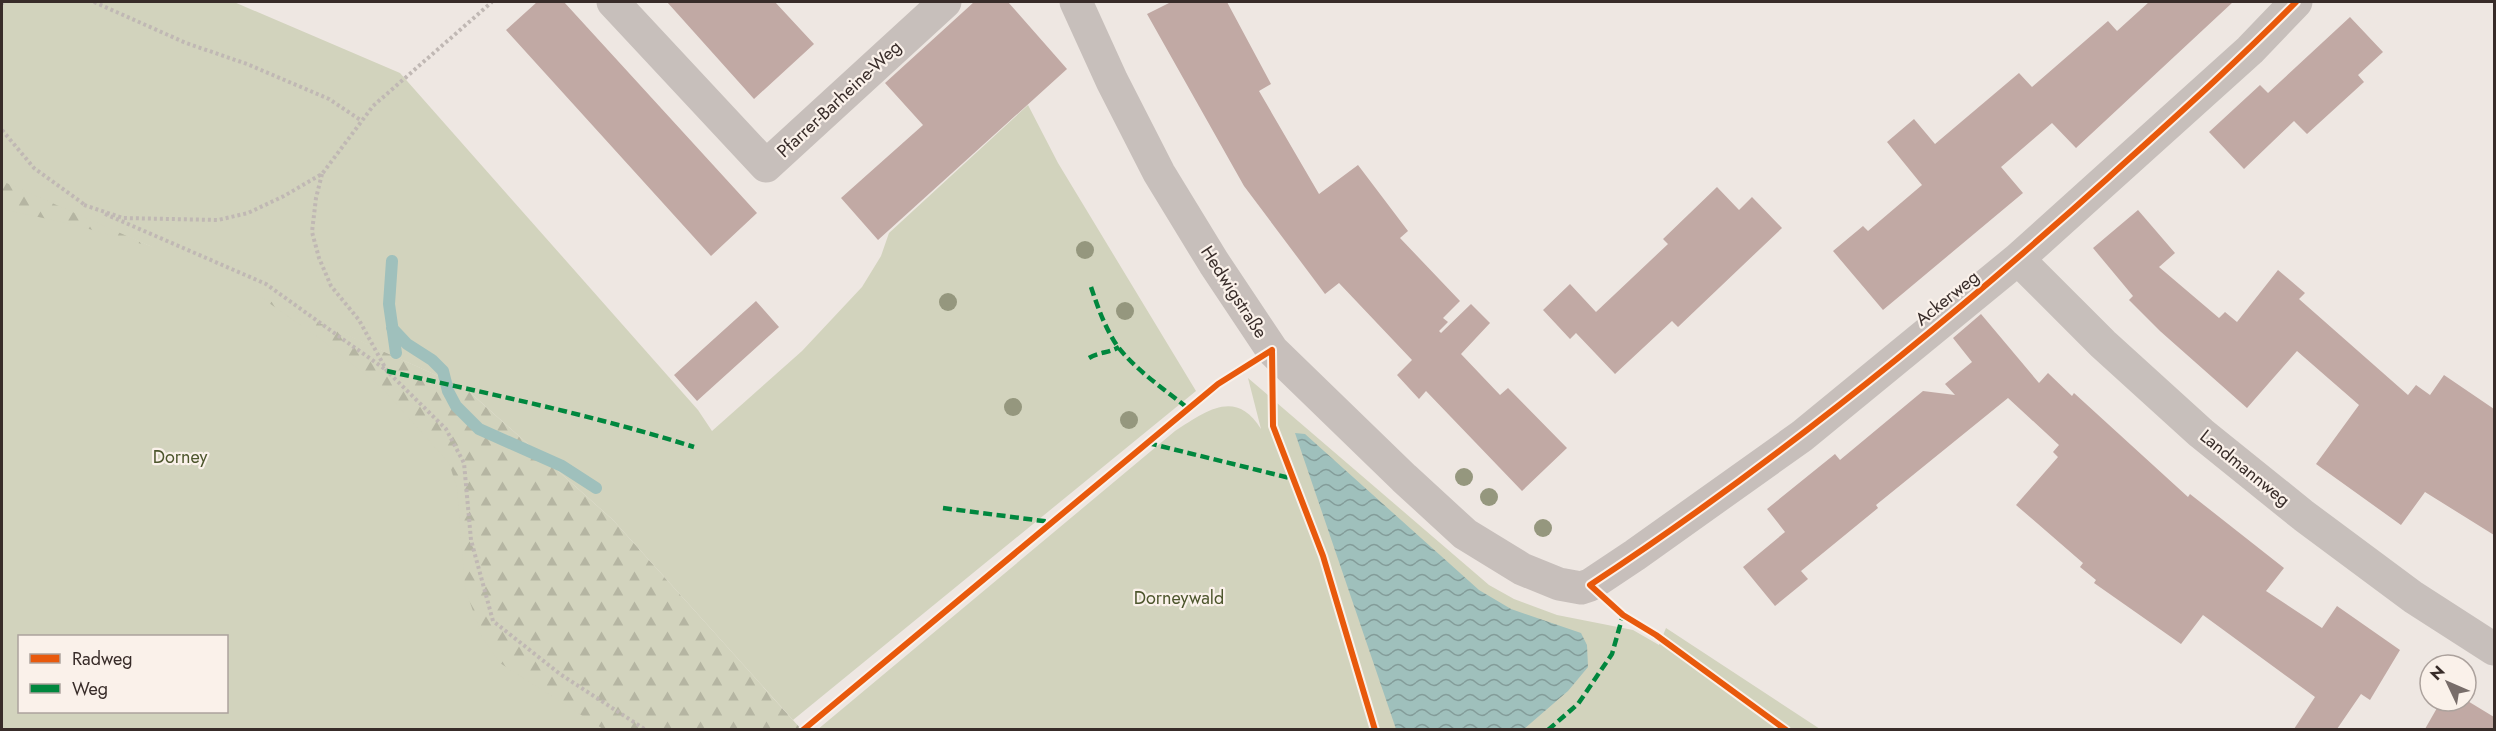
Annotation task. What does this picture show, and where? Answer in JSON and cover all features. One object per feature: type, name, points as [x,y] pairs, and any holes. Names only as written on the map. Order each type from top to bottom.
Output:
[{"type":"street","name":"Pfarrer-Barheine-Weg","points":[[613,2],[766,166],[945,2]]},
{"type":"street","name":"Hedwigstraße","points":[[1076,2],[1112,81],[1159,173],[1214,263],[1272,350],[1465,534],[1506,561],[1545,580],[1571,587],[1590,585]]},
{"type":"street","name":"Ackerweg","points":[[1590,585],[1802,436],[2018,259],[2250,50],[2296,2]]},
{"type":"street","name":"Landmannweg","points":[[2018,259],[2103,344],[2201,433],[2304,516],[2413,597],[2494,649]]},
{"type":"path","points":[[94,2],[186,43],[247,64],[329,99],[362,121]]},
{"type":"path","points":[[84,205],[123,218],[218,220],[248,213],[308,184],[322,174],[373,106],[492,2]]},
{"type":"path","points":[[2,130],[34,168],[84,205],[266,284],[387,371],[446,429],[464,463],[471,540],[494,621],[560,674],[646,729]]},
{"type":"path","points":[[322,174],[316,198],[312,232],[319,258],[330,286],[359,320],[387,371]]},
{"type":"green space","points":[[2,2],[234,2],[400,73],[698,410],[712,431],[802,351],[862,287],[881,256],[889,233],[1028,105],[1058,163],[1196,391],[793,720],[613,520],[465,388],[259,296],[322,340],[382,388],[449,463],[457,488],[465,588],[482,637],[500,663],[603,729],[2,729],[2,209],[75,225],[152,247],[2,181]]},
{"type":"green space","name":"Dorney","points":[[2,179],[465,388],[613,520],[801,729],[2,730]]},
{"type":"green space","name":"Dorneywald","points":[[1248,378],[1489,585],[1514,599],[1557,615],[1633,630],[1659,645],[1666,628],[1820,729],[817,730],[1175,431],[1209,411],[1231,406],[1251,416],[1261,429]]},
{"type":"water","points":[[1295,433],[1305,434],[1479,590],[1511,609],[1581,633],[1587,645],[1588,667],[1568,691],[1524,729],[1396,729]]},
{"type":"building","points":[[537,2],[564,2],[757,213],[711,256],[506,30]]},
{"type":"building","points":[[667,2],[775,2],[814,44],[754,99]]},
{"type":"building","points":[[974,2],[1008,2],[1067,69],[878,240],[841,198],[923,125],[885,83]]},
{"type":"building","points":[[1171,2],[1227,2],[1271,84],[1259,91],[1319,194],[1358,165],[1408,231],[1400,238],[1460,301],[1443,318],[1448,322],[1439,331],[1441,333],[1471,304],[1490,323],[1461,354],[1500,395],[1508,388],[1567,448],[1522,491],[1426,391],[1419,399],[1397,375],[1412,360],[1339,283],[1325,294],[1244,186],[1147,14]]},
{"type":"building","points":[[2149,2],[2233,2],[2076,148],[2052,123],[2001,167],[2023,193],[1883,310],[1833,251],[1863,226],[1868,231],[1922,185],[1887,142],[1914,119],[1935,144],[2019,73],[2032,87],[2108,21],[2117,31]]},
{"type":"building","points":[[2350,17],[2383,52],[2358,75],[2364,82],[2307,134],[2294,121],[2244,169],[2209,132],[2260,85],[2268,93]]},
{"type":"building","points":[[1717,187],[1739,210],[1752,197],[1782,228],[1678,327],[1672,321],[1615,374],[1576,333],[1570,339],[1543,310],[1570,284],[1596,312],[1668,244],[1663,239]]},
{"type":"building","points":[[2138,210],[2175,253],[2159,267],[2219,318],[2225,312],[2237,322],[2278,270],[2305,293],[2299,299],[2408,395],[2416,385],[2430,395],[2444,375],[2494,409],[2494,535],[2425,492],[2401,525],[2316,464],[2359,405],[2297,351],[2247,408],[2160,331],[2129,300],[2133,296],[2093,248]]},
{"type":"building","points":[[756,301],[779,327],[697,401],[674,375]]},
{"type":"building","points":[[1981,314],[2039,383],[2048,373],[2072,396],[2074,393],[2188,497],[2190,494],[2284,568],[2266,591],[2322,628],[2337,606],[2400,650],[2370,700],[2361,694],[2337,729],[2294,729],[2315,697],[2203,615],[2181,644],[2094,583],[2096,580],[2080,567],[2083,563],[2016,505],[2058,457],[2053,452],[2059,445],[2008,398],[1876,505],[1878,508],[1801,571],[1808,579],[1775,606],[1743,567],[1785,532],[1767,509],[1835,454],[1840,460],[1923,391],[1955,395],[1945,384],[1972,362],[1953,338]]},
{"type":"building","points":[[2478,707],[2494,717],[2494,729],[2425,729],[2434,713],[2478,713]]},
{"type":"waterway","points":[[392,261],[389,304],[396,353]]},
{"type":"waterway","points":[[392,328],[407,344],[432,360],[443,371],[448,391],[456,406],[479,429],[562,466],[596,488]]},
{"type":"marked path","points":[[1091,287],[1099,310],[1118,347],[1142,372],[1189,409]]},
{"type":"marked path","points":[[1089,358],[1119,347]]},
{"type":"marked path","points":[[387,371],[580,415],[694,447]]},
{"type":"marked path","points":[[1148,443],[1294,479]]},
{"type":"marked path","points":[[943,508],[1051,522]]},
{"type":"marked path","points":[[1548,730],[1578,704],[1612,654],[1623,615]]},
{"type":"cycle path","points":[[1786,730],[1656,635],[1623,615],[1590,585],[1726,491],[1792,442],[1984,287],[2108,178],[2296,2]]},
{"type":"cycle path","points":[[1272,350],[1273,426],[1323,556],[1375,730]]},
{"type":"cycle path","points":[[803,730],[1218,384],[1272,350]]}]
